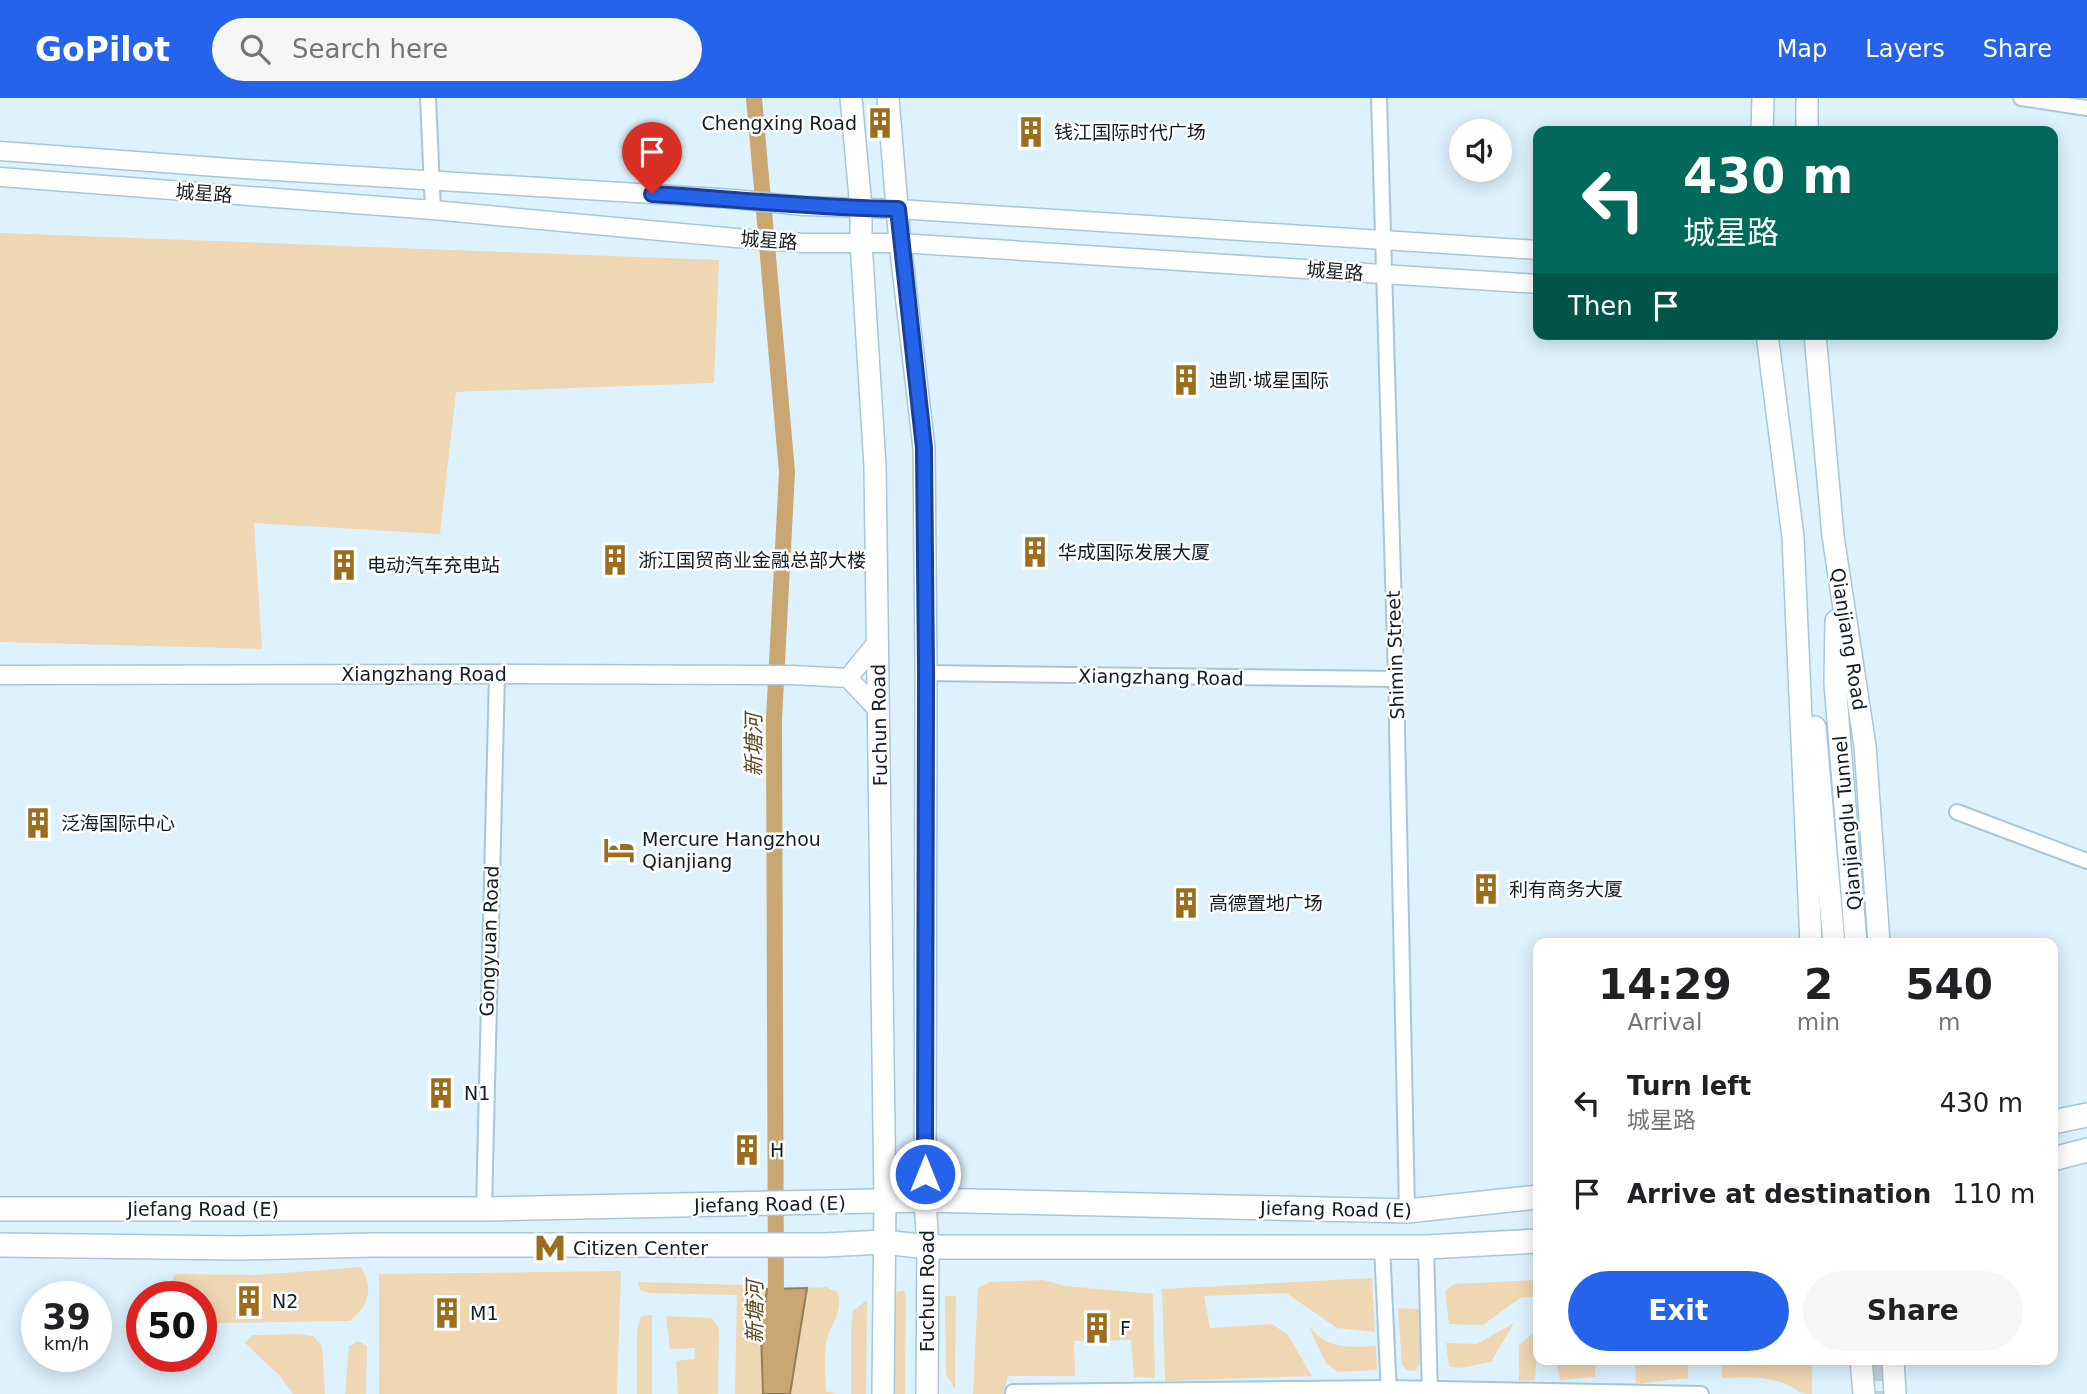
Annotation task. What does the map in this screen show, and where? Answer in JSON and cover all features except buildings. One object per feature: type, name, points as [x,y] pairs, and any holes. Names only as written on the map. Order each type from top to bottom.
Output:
[{"type":"main road","name":"Fuchun Road","points":[[851,98],[861,208],[875,466],[885,1202],[883,1394]]},
{"type":"main road","name":"Fuchun Road","points":[[888,98],[900,243],[924,448],[927,1394]]},
{"type":"main road","points":[[1762,126],[1763,98]]},
{"type":"main road","points":[[1807,98],[1807,126]]},
{"type":"main road","points":[[1768,340],[1793,537],[1811,938]]},
{"type":"main road","name":"Qianjiang Road","points":[[1816,340],[1833,536],[1865,746],[1879,938]]},
{"type":"main road","name":"Qianjianglu Tunnel","points":[[1833,536],[1835,682],[1856,938]]},
{"type":"main road","name":"Qianjianglu Tunnel","points":[[1793,537],[1811,686],[1834,938]]},
{"type":"main road","points":[[2058,1121],[2087,1115]]},
{"type":"main road","points":[[2058,1158],[2087,1150]]},
{"type":"main road","name":"Jiefang Road (E)","points":[[0,1209],[484,1209],[925,1200],[1407,1211],[1533,1198]]},
{"type":"main road","name":"Jiefang Road (E)","points":[[0,1245],[239,1248],[824,1245],[884,1242],[928,1247],[1426,1247],[1533,1241]]},
{"type":"main road","points":[[1861,1365],[1864,1394]]},
{"type":"main road","points":[[1893,1365],[1895,1394]]},
{"type":"street","points":[[428,98],[433,210]]},
{"type":"street","name":"Shimin Street","points":[[1379,98],[1396,679],[1407,1211]]},
{"type":"street","points":[[2021,98],[2087,108]]},
{"type":"street","name":"城星路","points":[[0,151],[735,199],[803,206],[898,209],[1533,250]]},
{"type":"street","name":"城星路","points":[[0,177],[433,210],[803,243],[900,243],[1533,284]]},
{"type":"street","points":[[878,641],[848,678],[879,711]]},
{"type":"street","name":"Xiangzhang Road","points":[[926,673],[1396,679]]},
{"type":"street","name":"Xiangzhang Road","points":[[0,676],[497,674],[792,675],[848,678]]},
{"type":"street","name":"Gongyuan Road","points":[[484,1209],[487,992],[497,674]]},
{"type":"street","points":[[1957,812],[2087,861]]},
{"type":"street","points":[[1382,1246],[1389,1391]]},
{"type":"street","points":[[1426,1247],[1430,1392]]},
{"type":"street","points":[[1013,1394],[1389,1391],[1701,1394]]},
{"type":"shaded area","points":[[0,233],[719,260],[714,383],[456,392],[440,534],[254,523],[262,649],[0,642]]},
{"type":"shaded area","points":[[361,1267],[367,1282],[368,1296],[362,1309],[350,1321],[217,1323],[217,1281],[172,1281],[176,1274],[258,1275]]},
{"type":"shaded area","points":[[621,1271],[617,1394],[379,1394],[379,1274]]},
{"type":"shaded area","points":[[1372,1278],[1375,1332],[1337,1328],[1286,1293],[1204,1296],[1210,1328],[1272,1324],[1288,1335],[1312,1376],[1165,1381],[1162,1289]]},
{"type":"shaded area","points":[[1044,1280],[1065,1286],[1153,1294],[1155,1378],[1134,1377],[1131,1340],[1074,1341],[1075,1376],[1008,1376],[1004,1394],[973,1394],[978,1288],[990,1282]]},
{"type":"shaded area","points":[[1533,1280],[1533,1297],[1520,1298],[1483,1325],[1449,1324],[1445,1291],[1454,1284]]},
{"type":"shaded area","points":[[638,1282],[744,1285],[767,1289],[761,1332],[763,1394],[735,1394],[737,1295],[649,1293],[640,1290]]},
{"type":"shaded area","points":[[826,1287],[837,1292],[839,1300],[838,1313],[827,1338],[825,1356],[826,1391],[837,1394],[790,1394],[807,1288]]},
{"type":"shaded area","points":[[807,1288],[790,1394],[763,1394],[761,1332],[767,1289]]},
{"type":"shaded area","points":[[904,1291],[905,1394],[894,1394],[895,1302],[897,1292]]},
{"type":"shaded area","points":[[945,1296],[956,1296],[955,1389],[946,1374]]},
{"type":"shaded area","points":[[867,1300],[866,1394],[851,1394],[853,1311]]},
{"type":"shaded area","points":[[1398,1308],[1419,1309],[1421,1362],[1415,1371],[1406,1370],[1402,1364]]},
{"type":"shaded area","points":[[652,1315],[652,1394],[637,1394],[637,1331],[641,1316]]},
{"type":"shaded area","points":[[666,1316],[711,1318],[719,1328],[718,1394],[678,1394],[676,1361],[694,1359],[695,1348],[670,1349]]},
{"type":"shaded area","points":[[1514,1323],[1491,1362],[1460,1368],[1449,1367],[1446,1343],[1477,1344]]},
{"type":"shaded area","points":[[1308,1325],[1330,1343],[1376,1346],[1377,1370],[1338,1372],[1326,1363]]},
{"type":"shaded area","points":[[1533,1333],[1535,1380],[1519,1381],[1519,1345]]},
{"type":"shaded area","points":[[252,1335],[313,1336],[322,1346],[325,1394],[293,1394],[281,1377],[245,1343]]},
{"type":"shaded area","points":[[358,1341],[367,1346],[366,1394],[345,1394],[349,1346]]},
{"type":"shaded area","points":[[1557,1365],[1596,1365],[1595,1377],[1560,1380]]},
{"type":"shaded area","points":[[1635,1365],[1688,1365],[1688,1378],[1636,1384]]},
{"type":"shaded area","points":[[1721,1365],[1812,1365],[1812,1394],[1755,1377],[1722,1378]]},
{"type":"waterway","name":"新塘河","points":[[754,98],[787,472],[774,719],[776,1308]]},
{"type":"tunnel","points":[[1879,1365],[1880,1394]]},
{"type":"place","name":"Chengxing Road","points":[[880,123]]},
{"type":"place","name":"钱江国际时代广场","points":[[1031,132]]},
{"type":"place","name":"迪凯·城星国际","points":[[1186,380]]},
{"type":"place","name":"华成国际发展大厦","points":[[1035,552]]},
{"type":"place","name":"浙江国贸商业金融总部大楼","points":[[615,560]]},
{"type":"place","name":"电动汽车充电站","points":[[344,565]]},
{"type":"place","name":"泛海国际中心","points":[[38,823]]},
{"type":"place","name":"Mercure Hangzhou Qianjiang","points":[[619,850]]},
{"type":"place","name":"利有商务大厦","points":[[1486,889]]},
{"type":"place","name":"高德置地广场","points":[[1186,903]]},
{"type":"place","name":"N1","points":[[441,1093]]},
{"type":"place","name":"H","points":[[747,1150]]},
{"type":"place","name":"Citizen Center","points":[[550,1248]]},
{"type":"place","name":"N2","points":[[249,1301]]},
{"type":"place","name":"M1","points":[[447,1313]]},
{"type":"place","name":"F","points":[[1097,1328]]},
{"type":"route","points":[[652,194],[803,206],[898,209],[924,448],[925,1174]]}]
